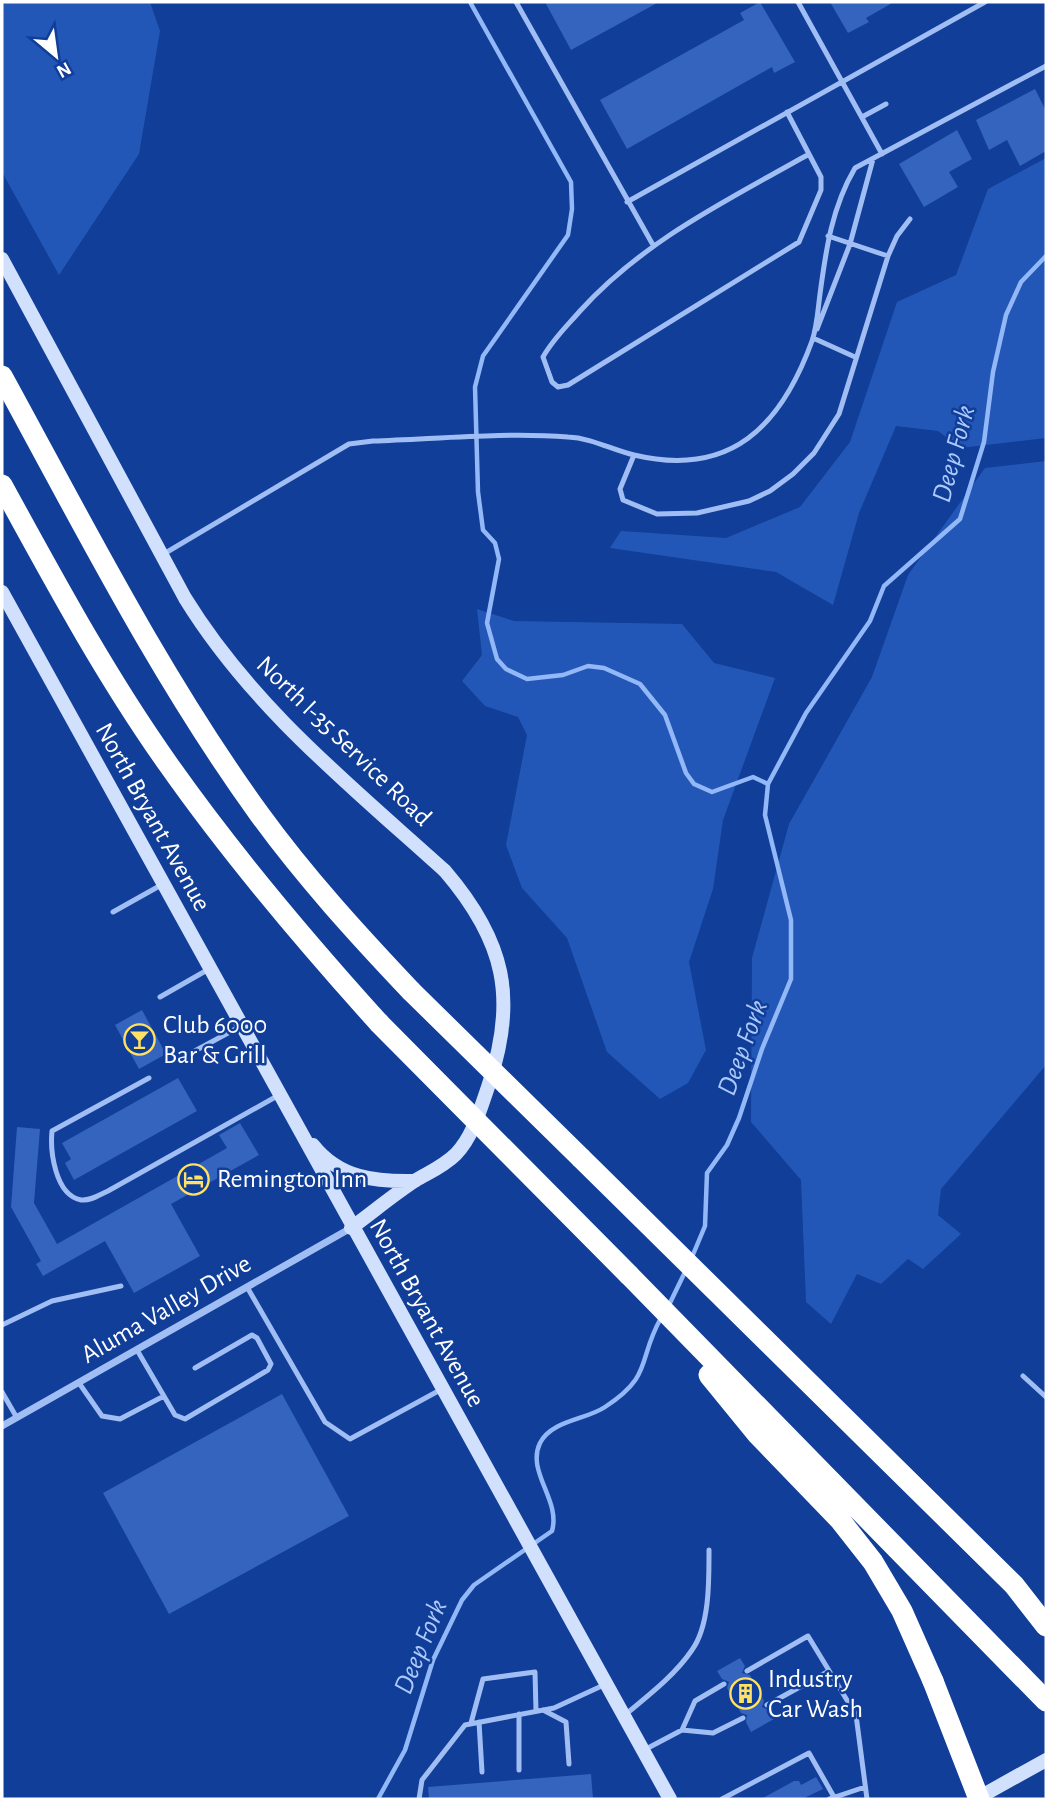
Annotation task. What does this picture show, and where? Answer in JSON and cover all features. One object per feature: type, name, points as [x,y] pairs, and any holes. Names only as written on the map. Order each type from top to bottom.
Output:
[{"type":"highway","points":[[2,376],[177,692],[219,756],[301,868],[411,992],[970,1545],[1014,1585],[1046,1626]]},
{"type":"highway","points":[[2,485],[74,618],[166,762],[271,900],[379,1023],[629,1275],[765,1428],[873,1562],[902,1611],[933,1681],[977,1799]]},
{"type":"highway","points":[[765,1428],[1046,1701]]},
{"type":"highway","points":[[1014,1585],[1046,1603]]},
{"type":"main road","name":"North I-35 Service Road","points":[[2,260],[211,640],[247,685],[285,725],[444,871],[467,896],[494,943],[504,997],[505,1026],[499,1054],[470,1135],[442,1165],[415,1181],[351,1228]]},
{"type":"main road","name":"North Bryant Avenue","points":[[2,592],[351,1228],[670,1799]]},
{"type":"main road","points":[[293,1120],[320,1153],[342,1170],[372,1180],[415,1181]]},
{"type":"main road","points":[[977,1799],[1046,1760]]},
{"type":"street","name":"Aluma Valley Drive","points":[[2,1426],[351,1228]]},
{"type":"lane","points":[[516,2],[653,245]]},
{"type":"lane","points":[[798,2],[882,154]]},
{"type":"lane","points":[[627,202],[985,2]]},
{"type":"lane","points":[[813,338],[828,236],[841,191],[855,168],[1046,66]]},
{"type":"lane","points":[[862,117],[886,104]]},
{"type":"lane","points":[[787,112],[809,154],[821,177],[821,190],[799,242],[568,385],[558,387],[552,382],[544,357],[551,344],[606,282],[667,234],[809,154]]},
{"type":"lane","points":[[162,555],[349,444],[569,437],[602,443],[634,455],[681,459],[727,453],[757,433],[786,400],[850,244],[873,158]]},
{"type":"lane","points":[[634,455],[620,489],[623,500],[657,514],[671,515],[748,501],[770,491],[793,474],[814,453],[832,429],[888,256],[897,236],[910,219]]},
{"type":"lane","points":[[828,236],[888,256]]},
{"type":"lane","points":[[813,338],[855,357]]},
{"type":"lane","points":[[113,912],[163,884]]},
{"type":"lane","points":[[160,997],[209,969]]},
{"type":"lane","points":[[191,1053],[241,1026]]},
{"type":"lane","points":[[149,1078],[52,1131],[57,1174],[66,1191],[78,1199],[92,1199],[108,1191],[279,1095]]},
{"type":"lane","points":[[2,1325],[52,1301],[121,1286]]},
{"type":"lane","points":[[247,1287],[325,1422],[350,1439],[442,1389]]},
{"type":"lane","points":[[137,1350],[175,1415],[185,1419],[268,1370],[271,1364],[257,1338],[252,1335],[195,1368]]},
{"type":"lane","points":[[1023,1376],[1046,1397]]},
{"type":"lane","points":[[79,1383],[102,1416],[120,1419],[164,1396]]},
{"type":"lane","points":[[2,1392],[17,1418]]},
{"type":"lane","points":[[624,1716],[662,1683],[694,1648],[709,1598],[709,1550]]},
{"type":"lane","points":[[747,1671],[808,1636],[856,1715],[867,1799]]},
{"type":"lane","points":[[767,1705],[829,1671]]},
{"type":"lane","points":[[471,1723],[483,1679],[536,1672],[540,1710]]},
{"type":"lane","points":[[419,1799],[422,1780],[465,1725],[540,1710],[606,1684]]},
{"type":"lane","points":[[682,1730],[695,1700],[724,1684]]},
{"type":"lane","points":[[540,1710],[566,1722],[569,1764]]},
{"type":"lane","points":[[519,1714],[519,1770]]},
{"type":"lane","points":[[643,1751],[682,1730],[713,1733],[743,1718]]},
{"type":"lane","points":[[480,1722],[482,1772]]},
{"type":"lane","points":[[722,1799],[809,1753],[831,1798],[865,1787]]},
{"type":"shaded area","points":[[2,2],[150,2],[160,31],[139,154],[59,275],[2,172]]},
{"type":"shaded area","points":[[1046,158],[1046,438],[960,448],[938,431],[896,426],[859,513],[833,605],[776,572],[610,548],[621,531],[726,538],[800,507],[850,442],[897,302],[956,275],[988,189]]},
{"type":"shaded area","points":[[1046,461],[1046,1065],[941,1189],[938,1215],[961,1234],[923,1269],[908,1259],[881,1284],[857,1274],[831,1324],[806,1302],[801,1180],[751,1122],[752,958],[789,824],[872,677],[908,575],[985,468]]},
{"type":"shaded area","points":[[477,609],[514,621],[682,624],[714,663],[775,678],[723,820],[713,889],[689,962],[706,1050],[688,1083],[660,1099],[607,1052],[567,938],[522,888],[506,845],[527,735],[518,717],[485,706],[462,681],[482,655]]},
{"type":"building","points":[[545,2],[659,2],[571,50]]},
{"type":"building","points":[[760,2],[795,62],[774,73],[772,67],[627,149],[600,100],[744,20],[740,13]]},
{"type":"building","points":[[830,2],[894,2],[866,18],[869,22],[848,33]]},
{"type":"building","points":[[1035,89],[1046,111],[1046,151],[1020,166],[1007,140],[989,150],[976,120]]},
{"type":"building","points":[[957,130],[972,159],[949,172],[958,187],[924,207],[899,164]]},
{"type":"building","name":"Club 6000 Bar & Grill","points":[[142,1010],[166,1054],[139,1069],[115,1025]]},
{"type":"building","name":"Remington Inn","points":[[178,1078],[197,1111],[74,1180],[65,1163],[71,1159],[62,1143]]},
{"type":"building","name":"Remington Inn","points":[[240,1123],[259,1155],[171,1204],[200,1256],[134,1293],[105,1241],[43,1276],[36,1264],[41,1261],[11,1207],[17,1127],[40,1129],[34,1203],[57,1244],[227,1148],[219,1135]]},
{"type":"building","points":[[282,1394],[349,1516],[169,1614],[103,1493]]},
{"type":"building","name":"Industry Car Wash","points":[[740,1658],[745,1666],[742,1673],[750,1675],[764,1701],[762,1707],[769,1710],[774,1719],[751,1732],[746,1722],[747,1715],[741,1713],[727,1688],[729,1682],[722,1679],[717,1671]]},
{"type":"building","points":[[591,1774],[593,1799],[429,1799],[428,1787]]},
{"type":"building","points":[[816,1777],[823,1789],[802,1799],[761,1799],[794,1781],[799,1781],[801,1785]]},
{"type":"waterway","points":[[470,2],[571,182],[572,209],[568,235],[483,356],[475,387],[478,492],[483,530],[495,543],[499,559],[487,623],[497,659],[506,669],[527,679],[563,675],[588,666],[604,668],[640,684],[665,715],[686,773],[694,784],[712,792],[753,777],[768,784]]},
{"type":"waterway","name":"Deep Fork","points":[[692,1257],[705,1226],[707,1173],[727,1145],[739,1118],[762,1049],[791,979],[791,920],[765,815],[768,784],[806,713],[870,621],[884,586],[960,519],[984,442],[993,372],[1006,315],[1021,282],[1046,256]]},
{"type":"waterway","name":"Deep Fork","points":[[669,1305],[685,1272]]},
{"type":"waterway","name":"Deep Fork","points":[[378,1799],[405,1750],[433,1660],[462,1600],[474,1585],[552,1531],[552,1508],[537,1465],[540,1443],[545,1435],[561,1425],[605,1407],[631,1385],[638,1376],[661,1318]]},
{"type":"place","name":"Club 6000 Bar & Grill","points":[[140,1040]]},
{"type":"place","name":"Remington Inn","points":[[194,1179]]},
{"type":"place","name":"Industry Car Wash","points":[[745,1694]]}]
